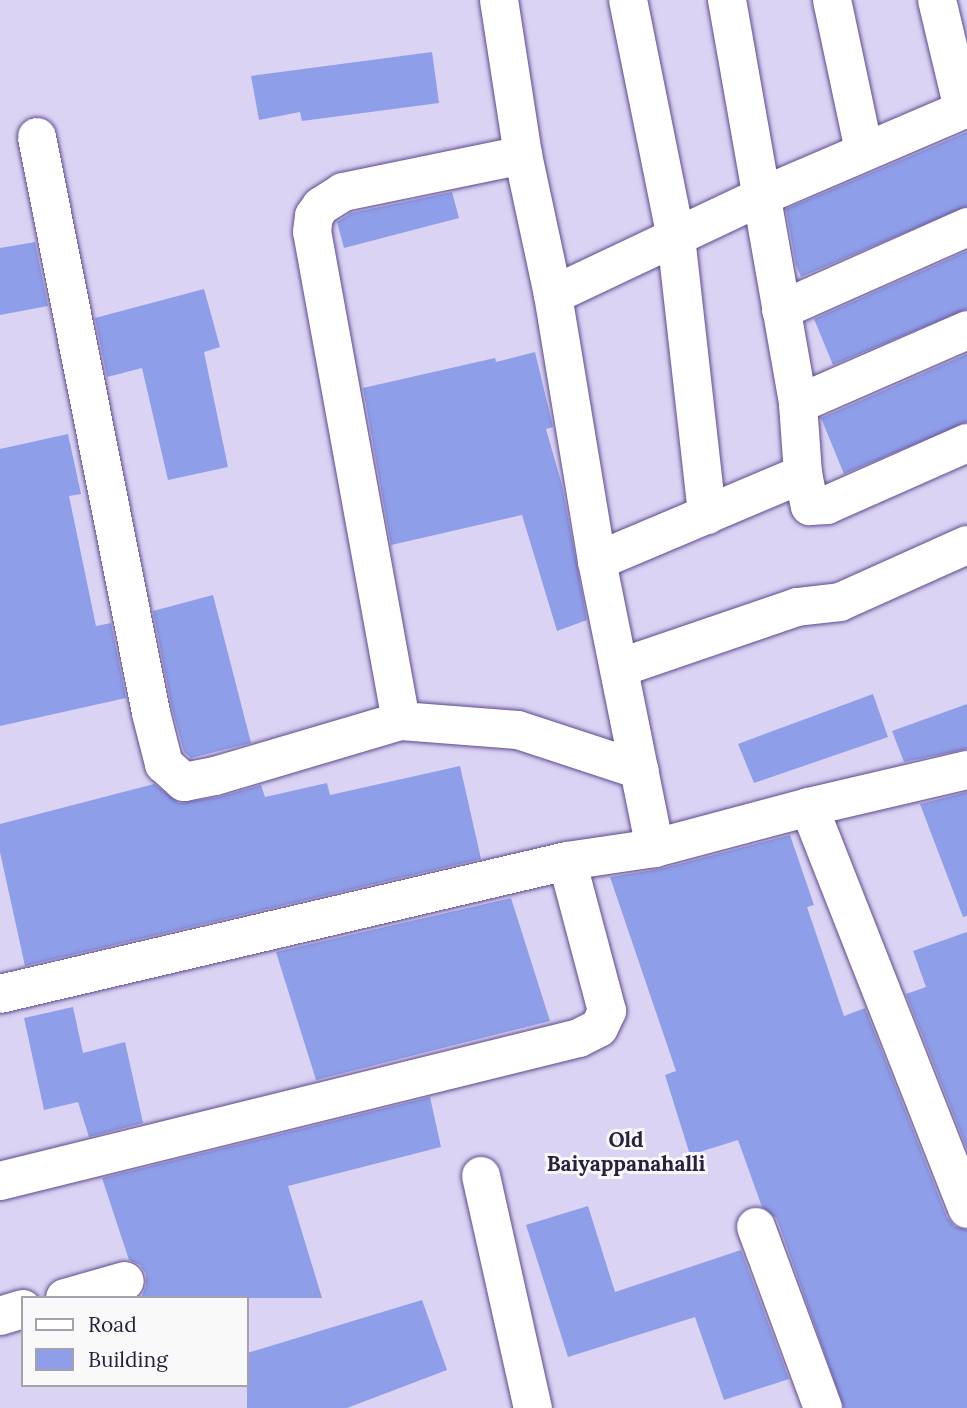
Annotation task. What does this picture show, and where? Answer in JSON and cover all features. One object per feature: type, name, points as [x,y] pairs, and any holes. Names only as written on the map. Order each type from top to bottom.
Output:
[{"type":"street","points":[[499,0],[523,155],[553,295],[597,561],[655,848]]},
{"type":"street","points":[[628,0],[676,237],[707,515]]},
{"type":"street","points":[[727,0],[798,404],[803,474],[810,506],[827,505],[967,443]]},
{"type":"street","points":[[832,0],[864,151]]},
{"type":"street","points":[[553,295],[762,196],[965,109],[937,0]]},
{"type":"street","points":[[37,137],[148,699],[164,764],[184,782],[215,776],[401,721],[518,730],[640,770]]},
{"type":"street","points":[[401,721],[312,232],[314,216],[321,206],[343,192],[523,155]]},
{"type":"street","points":[[781,310],[967,228]]},
{"type":"street","points":[[798,404],[967,330]]},
{"type":"street","points":[[597,561],[803,474]]},
{"type":"street","points":[[619,668],[797,607],[841,602],[967,545]]},
{"type":"street","points":[[0,994],[567,861],[655,848],[809,807],[967,770]]},
{"type":"street","points":[[809,807],[967,1209]]},
{"type":"street","points":[[0,1181],[579,1038],[599,1028],[607,1011],[567,861]]},
{"type":"street","points":[[481,1176],[533,1408]]},
{"type":"street","points":[[756,1227],[812,1407]]},
{"type":"street","points":[[72,1296],[125,1281]]},
{"type":"street","points":[[0,1316],[21,1311]]},
{"type":"building","points":[[432,52],[439,103],[302,121],[300,112],[259,120],[251,76]]},
{"type":"building","points":[[967,132],[967,206],[801,277],[796,265],[786,209]]},
{"type":"building","points":[[452,192],[459,218],[344,248],[337,222],[351,213]]},
{"type":"building","points":[[35,242],[48,306],[0,315],[0,248]]},
{"type":"building","points":[[967,251],[967,309],[833,365],[814,319]]},
{"type":"building","points":[[204,289],[220,347],[204,352],[228,467],[168,480],[142,368],[107,377],[95,318]]},
{"type":"building","points":[[535,352],[553,427],[546,429],[562,485],[587,620],[557,631],[522,515],[391,545],[363,388],[495,358],[496,362]]},
{"type":"building","points":[[967,354],[967,422],[844,474],[821,418]]},
{"type":"building","points":[[68,434],[81,494],[69,496],[96,626],[111,623],[126,698],[0,726],[0,449]]},
{"type":"building","points":[[213,595],[251,743],[191,758],[184,752],[172,708],[153,611]]},
{"type":"building","points":[[873,694],[888,737],[754,783],[738,744]]},
{"type":"building","points":[[967,704],[967,749],[904,762],[892,731]]},
{"type":"building","points":[[460,766],[481,859],[25,966],[0,852],[0,824],[154,784],[179,803],[219,797],[261,785],[265,797],[327,783],[330,795]]},
{"type":"building","points":[[967,792],[967,916],[963,917],[920,804]]},
{"type":"building","points":[[790,835],[814,905],[807,907],[844,1016],[865,1008],[947,1217],[954,1226],[967,1230],[967,1408],[844,1408],[777,1219],[762,1207],[738,1140],[690,1155],[665,1075],[676,1071],[610,877],[660,869]]},
{"type":"building","points":[[511,898],[550,1021],[316,1080],[276,952]]},
{"type":"building","points":[[967,932],[967,1149],[906,994],[926,987],[913,951]]},
{"type":"building","points":[[73,1007],[83,1053],[125,1042],[143,1123],[89,1137],[78,1102],[44,1110],[24,1018]]},
{"type":"building","points":[[430,1097],[441,1147],[288,1186],[322,1298],[142,1296],[146,1286],[146,1274],[140,1265],[129,1260],[102,1178]]},
{"type":"building","points":[[588,1206],[615,1292],[741,1250],[789,1379],[724,1400],[695,1317],[568,1357],[526,1225]]},
{"type":"building","points":[[422,1300],[447,1370],[347,1408],[247,1408],[248,1353]]},
{"type":"district","name":"Old Baiyappanahalli","points":[[626,1152]]}]
